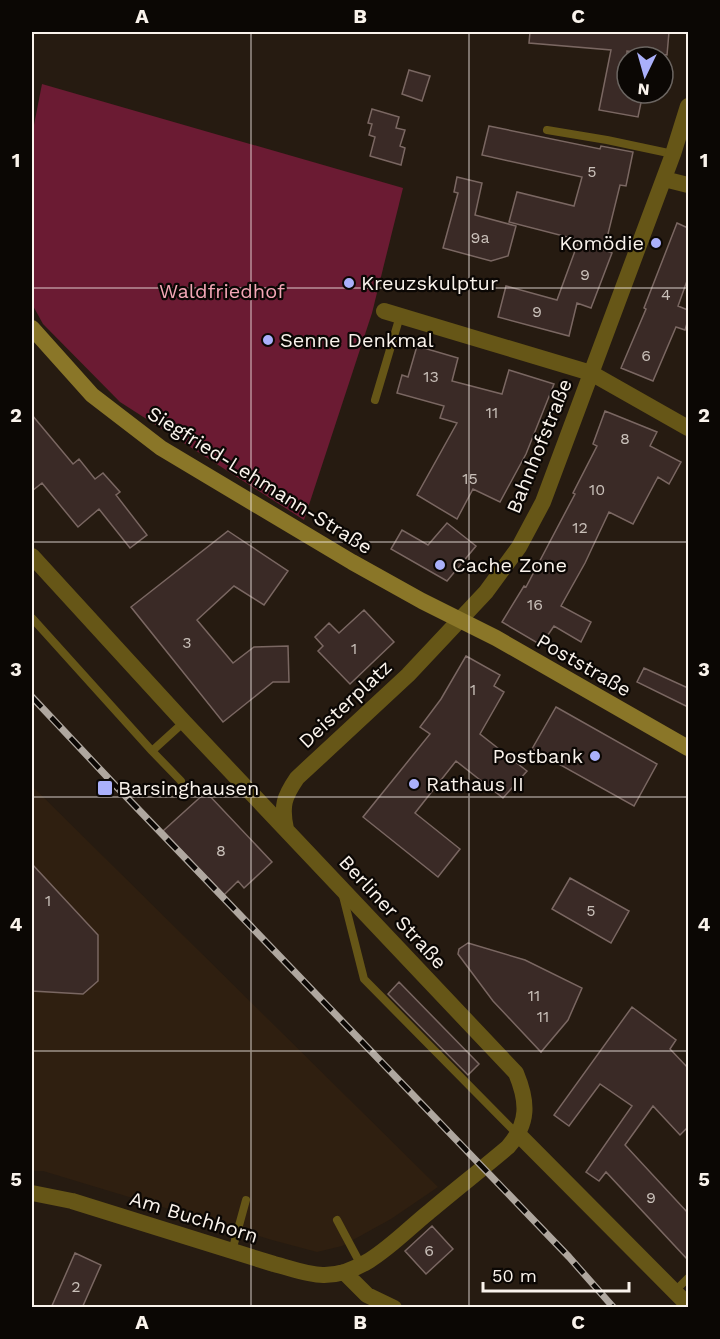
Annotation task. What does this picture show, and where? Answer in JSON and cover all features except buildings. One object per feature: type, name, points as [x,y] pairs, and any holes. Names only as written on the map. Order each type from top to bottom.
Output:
[{"type":"main road","name":"Siegfried-Lehmann-Straße","points":[[32,328],[92,395],[161,448],[352,562],[422,602],[459,619]]},
{"type":"main road","name":"Poststraße","points":[[459,619],[688,748]]},
{"type":"street","name":"Bahnhofstraße","points":[[459,619],[486,592],[519,547],[543,502],[664,179],[688,106]]},
{"type":"street","points":[[664,179],[688,185]]},
{"type":"street","name":"Bahnhofstraße","points":[[392,313],[591,373]]},
{"type":"street","points":[[591,373],[688,428]]},
{"type":"street","name":"Berliner Straße","points":[[32,556],[184,722],[516,1073],[524,1093],[525,1114],[519,1135]]},
{"type":"street","name":"Deisterplatz","points":[[286,829],[283,813],[285,795],[297,778],[408,675],[459,619]]},
{"type":"street","points":[[519,1135],[688,1305]]},
{"type":"street","name":"Am Buchhorn","points":[[32,1193],[72,1201],[232,1251],[304,1272],[324,1275],[344,1272],[361,1265],[387,1248],[508,1148],[519,1135]]},
{"type":"street","points":[[344,1272],[367,1295],[394,1308]]},
{"type":"lane","points":[[547,130],[673,154]]},
{"type":"lane","points":[[375,400],[392,313]]},
{"type":"lane","points":[[32,618],[181,781]]},
{"type":"lane","points":[[152,751],[184,722]]},
{"type":"lane","points":[[341,888],[364,979],[519,1135]]},
{"type":"lane","points":[[232,1251],[246,1200]]},
{"type":"lane","points":[[338,1220],[361,1265]]},
{"type":"lane","points":[[674,1292],[688,1278]]},
{"type":"shaded area","points":[[32,786],[438,1187],[391,1219],[342,1246],[317,1252],[43,1171],[32,1171]]},
{"type":"green space","name":"Waldfriedhof","points":[[42,84],[403,188],[372,313],[304,520],[120,402],[43,324],[32,304],[32,135]]},
{"type":"railway","points":[[32,697],[569,1257],[614,1308]]},
{"type":"place","name":"Komödie","points":[[656,243]]},
{"type":"place","name":"Kreuzskulptur","points":[[349,283]]},
{"type":"place","name":"Senne Denkmal","points":[[268,340]]},
{"type":"place","name":"Cache Zone","points":[[440,565]]},
{"type":"place","name":"Postbank","points":[[595,756]]},
{"type":"place","name":"Rathaus II","points":[[414,784]]},
{"type":"place","name":"Barsinghausen","points":[[105,788]]}]
